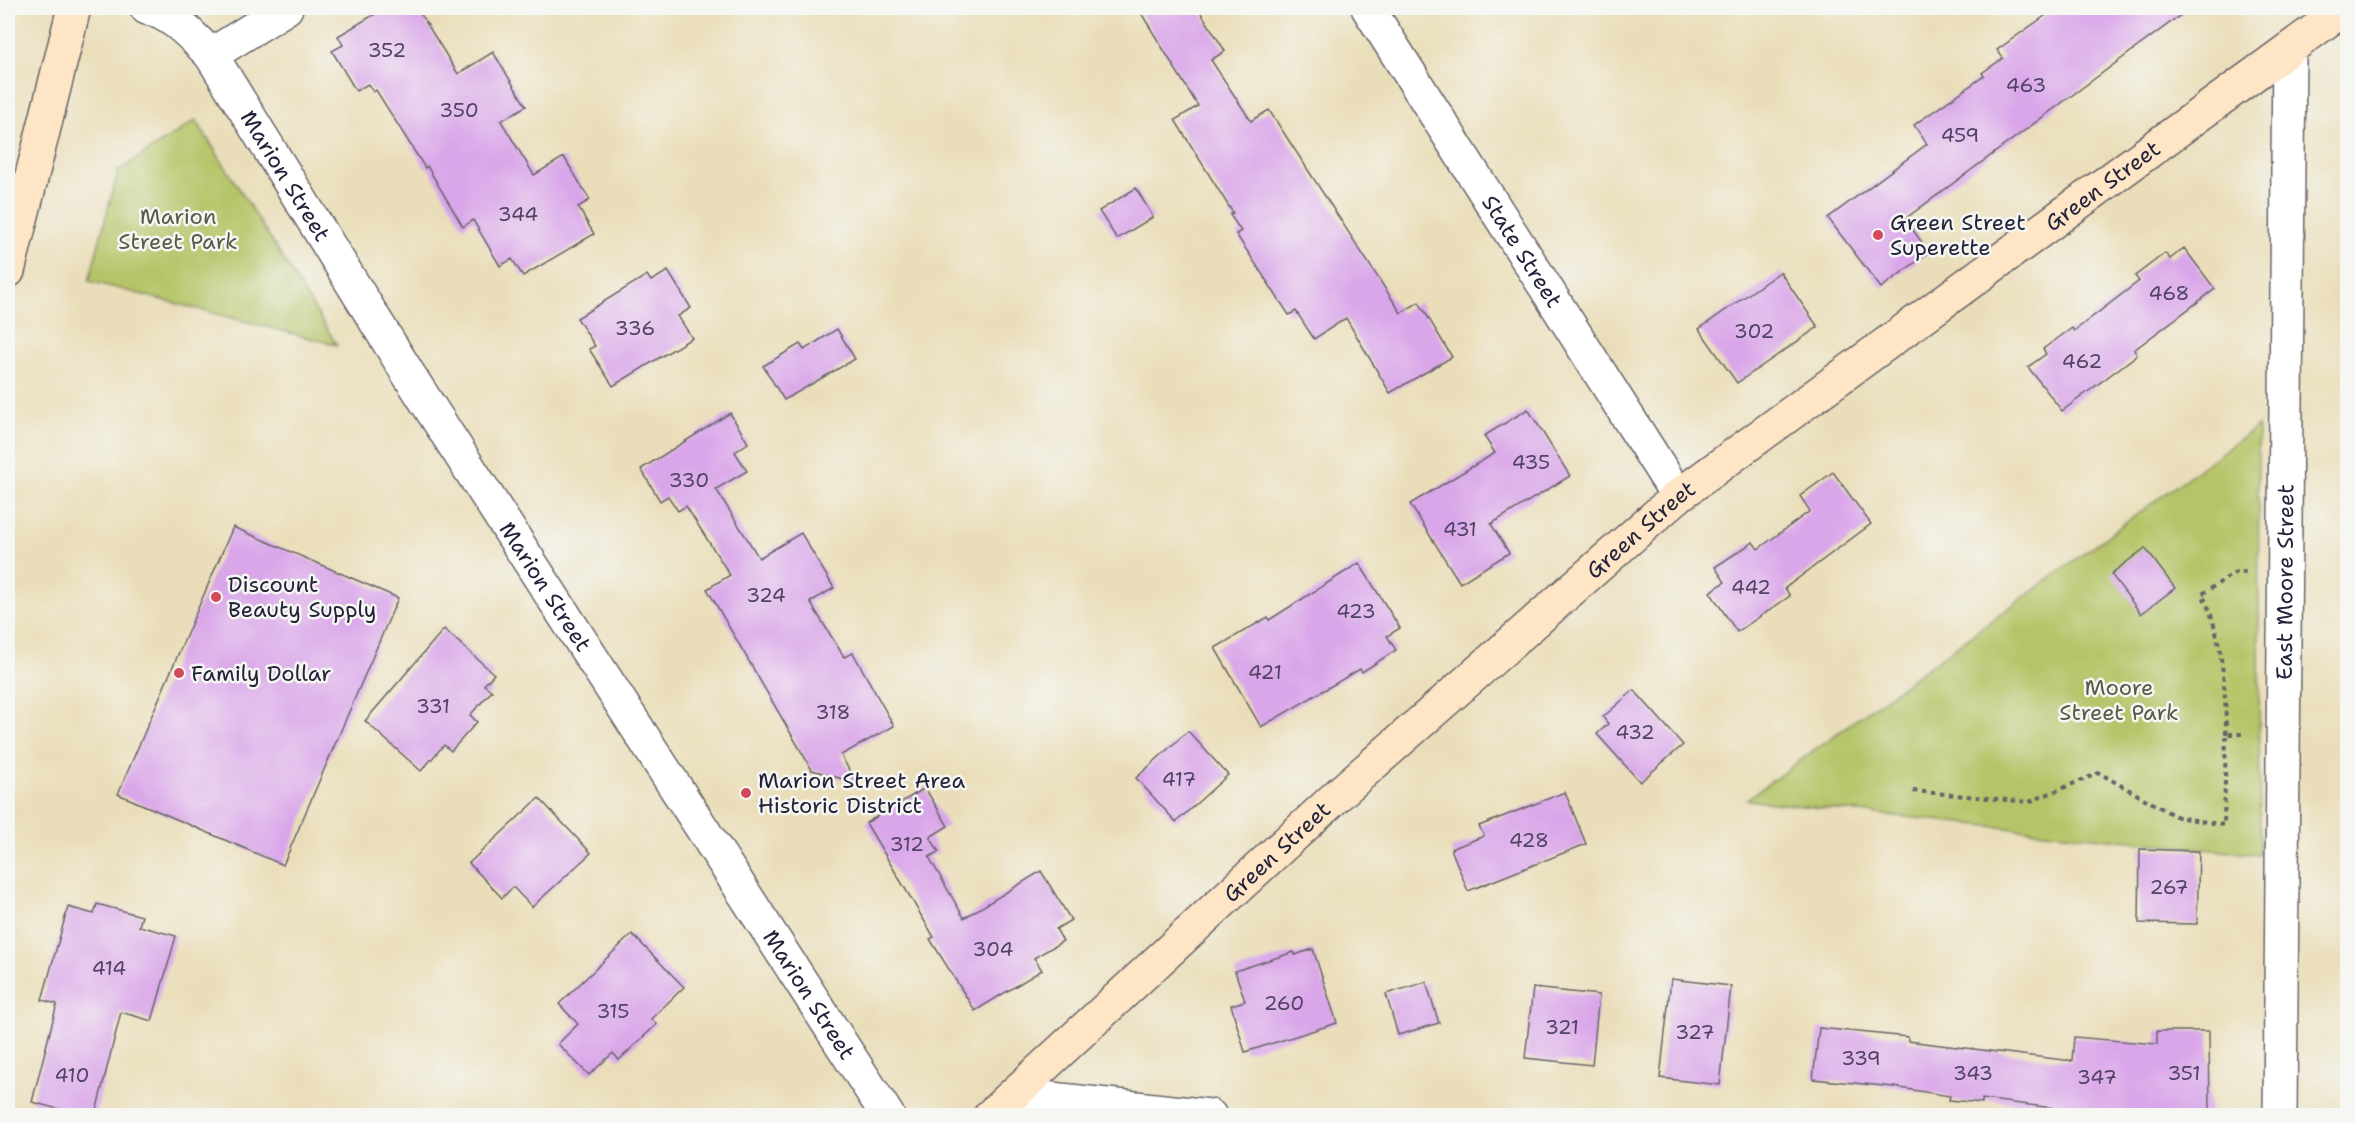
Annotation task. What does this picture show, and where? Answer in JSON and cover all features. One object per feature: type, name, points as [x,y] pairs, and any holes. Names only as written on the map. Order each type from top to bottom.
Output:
[{"type":"street","points":[[8,271],[74,8]]},
{"type":"street","name":"Marion Street","points":[[147,8],[155,9],[186,30],[211,55],[409,375],[888,1116]]},
{"type":"street","points":[[211,55],[286,8]]},
{"type":"street","name":"State Street","points":[[1368,8],[1678,496]]},
{"type":"street","name":"Green Street","points":[[1002,1105],[1340,793],[1678,496],[2344,8]]},
{"type":"street","name":"East Moore Street","points":[[2280,1116],[2289,49]]},
{"type":"street","points":[[1002,1105],[1210,1116]]},
{"type":"path","points":[[1912,790],[2029,802],[2099,773],[2177,817],[2224,825],[2226,690],[2210,610],[2202,594],[2236,572],[2246,572]]},
{"type":"path","points":[[2226,734],[2247,734]]},
{"type":"green space","name":"Marion Street Park","points":[[196,120],[337,345],[89,281],[118,171]]},
{"type":"green space","name":"Moore Street Park","points":[[2258,426],[2260,855],[1746,800]]},
{"type":"building","points":[[385,8],[417,8],[458,74],[493,52],[526,106],[501,121],[534,175],[564,157],[590,200],[578,207],[594,234],[523,276],[512,259],[500,266],[473,220],[463,227],[427,166],[425,168],[376,90],[373,92],[368,84],[356,91],[332,51],[343,45],[338,36]]},
{"type":"building","points":[[1138,8],[1198,8],[1225,51],[1211,60],[1251,121],[1269,110],[1401,313],[1419,302],[1452,357],[1390,393],[1346,318],[1314,339],[1296,311],[1289,315],[1236,234],[1241,231],[1230,215],[1233,213],[1175,120],[1198,106]]},
{"type":"building","points":[[2056,8],[2190,8],[1905,219],[1929,252],[1881,288],[1828,218],[1927,144],[1914,125],[1984,76],[1982,73],[2003,58],[1997,50]]},
{"type":"building","points":[[1136,188],[1153,217],[1117,239],[1099,211]]},
{"type":"building","points":[[2184,248],[2215,289],[2134,350],[2137,355],[2062,411],[2028,367],[2046,354],[2043,349],[2072,328],[2074,331],[2139,281],[2135,276],[2165,253],[2170,259]]},
{"type":"building","points":[[668,271],[691,308],[678,316],[692,338],[613,386],[589,349],[595,346],[577,318],[647,275],[651,281]]},
{"type":"building","points":[[1780,272],[1818,327],[1737,383],[1699,329]]},
{"type":"building","points":[[837,329],[855,359],[784,400],[763,366],[800,344],[804,350]]},
{"type":"building","points":[[1528,409],[1570,476],[1491,524],[1509,553],[1460,583],[1410,504],[1495,453],[1484,436]]},
{"type":"building","points":[[730,413],[748,443],[735,452],[747,471],[716,489],[759,558],[801,533],[834,588],[810,602],[844,657],[853,653],[894,726],[841,755],[856,783],[812,770],[707,589],[730,575],[686,506],[678,511],[668,496],[660,501],[641,469]]},
{"type":"building","points":[[1833,472],[1871,524],[1785,588],[1790,596],[1737,632],[1710,592],[1725,582],[1715,567],[1753,542],[1758,549],[1810,511],[1800,496]]},
{"type":"building","points":[[233,527],[398,598],[283,865],[118,794]]},
{"type":"building","points":[[2145,548],[2175,588],[2141,614],[2111,574]]},
{"type":"building","points":[[1359,563],[1400,628],[1387,636],[1396,650],[1362,672],[1360,669],[1261,727],[1215,648],[1268,617],[1269,620]]},
{"type":"building","points":[[444,629],[494,674],[484,685],[492,691],[470,715],[477,722],[451,751],[444,745],[421,771],[365,721]]},
{"type":"building","points":[[1634,690],[1683,745],[1640,782],[1597,734],[1608,724],[1603,717]]},
{"type":"building","points":[[1188,731],[1228,775],[1176,822],[1136,778]]},
{"type":"building","points":[[925,788],[948,826],[930,837],[939,852],[929,857],[964,918],[1041,871],[1071,920],[1056,929],[1063,941],[1034,958],[1042,970],[975,1011],[930,939],[934,937],[866,823]]},
{"type":"building","points":[[1565,792],[1586,844],[1468,891],[1451,849],[1484,836],[1479,826]]},
{"type":"building","points":[[539,798],[591,853],[532,907],[513,887],[502,898],[469,863]]},
{"type":"building","points":[[2140,849],[2199,851],[2197,924],[2139,923]]},
{"type":"building","points":[[97,904],[142,916],[139,926],[176,936],[152,1021],[121,1012],[95,1116],[84,1116],[32,1102],[57,1004],[42,1000],[68,907],[94,914]]},
{"type":"building","points":[[632,934],[684,987],[651,1019],[657,1024],[619,1060],[613,1053],[589,1075],[558,1044],[578,1024],[559,1004]]},
{"type":"building","points":[[1313,949],[1337,1023],[1245,1052],[1231,1005],[1245,1001],[1235,971],[1294,952],[1295,955]]},
{"type":"building","points":[[1671,979],[1731,986],[1720,1085],[1660,1078]]},
{"type":"building","points":[[1426,982],[1439,1023],[1398,1035],[1386,994]]},
{"type":"building","points":[[1533,988],[1599,995],[1592,1065],[1525,1058]]},
{"type":"building","points":[[1819,1028],[1908,1037],[1908,1041],[2072,1061],[2074,1037],[2157,1044],[2157,1031],[2209,1031],[2210,1116],[2053,1116],[2053,1108],[1982,1099],[1982,1103],[1949,1100],[1950,1096],[1894,1087],[1813,1079]]},
{"type":"place","name":"Green Street Superette","points":[[1878,235]]},
{"type":"place","name":"Discount Beauty Supply","points":[[216,597]]},
{"type":"place","name":"Family Dollar","points":[[179,673]]},
{"type":"place","name":"Marion Street Area Historic District","points":[[746,793]]}]
